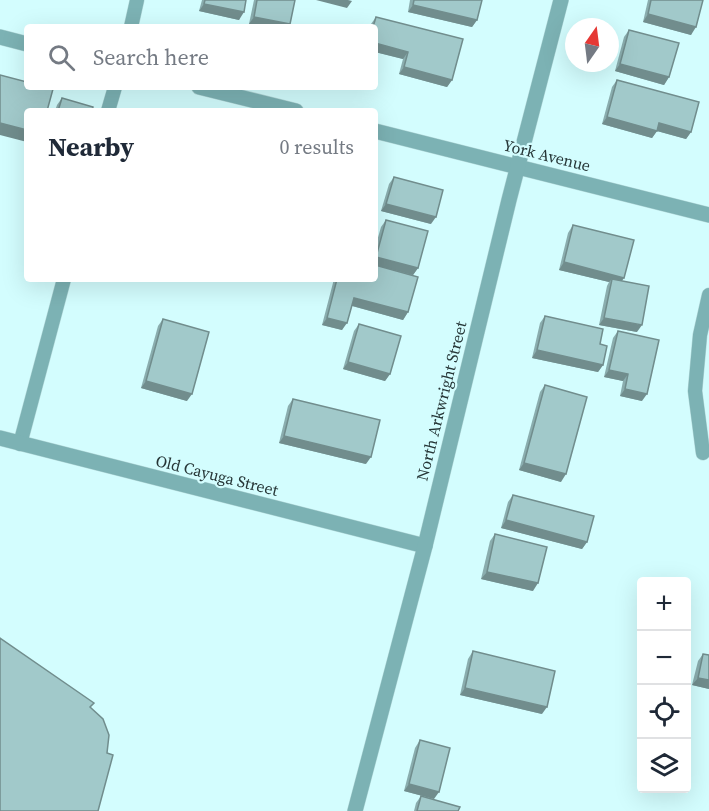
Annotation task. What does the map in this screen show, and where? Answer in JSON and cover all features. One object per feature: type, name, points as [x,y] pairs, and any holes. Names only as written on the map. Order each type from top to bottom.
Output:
[{"type":"street","name":"North Arkwright Street","points":[[355,811],[425,546],[561,0]]},
{"type":"street","points":[[0,37],[24,43]]},
{"type":"street","points":[[211,90],[284,108]]},
{"type":"street","name":"York Avenue","points":[[378,132],[709,215]]},
{"type":"street","name":"Old Cayuga Street","points":[[0,438],[425,546]]},
{"type":"lane","points":[[132,24],[138,0]]},
{"type":"lane","points":[[109,108],[114,90]]},
{"type":"lane","points":[[20,444],[63,282]]},
{"type":"lane","points":[[703,453],[695,391],[700,335],[709,295]]},
{"type":"building","points":[[205,0],[246,0],[244,12],[204,4]]},
{"type":"building","points":[[257,0],[295,0],[290,24],[254,17]]},
{"type":"building","points":[[414,0],[482,0],[477,20],[413,5]]},
{"type":"building","points":[[651,0],[703,0],[696,27],[648,14]]},
{"type":"building","points":[[376,17],[463,39],[452,80],[404,67],[408,52],[378,44],[378,24],[374,24]]},
{"type":"building","points":[[629,30],[679,43],[669,77],[620,64]]},
{"type":"building","points":[[0,75],[24,81],[24,90],[53,90],[48,108],[24,108],[24,129],[0,123]]},
{"type":"building","points":[[617,80],[699,102],[691,132],[659,123],[657,131],[607,117]]},
{"type":"building","points":[[62,98],[93,107],[93,108],[59,108]]},
{"type":"building","points":[[394,177],[443,190],[436,217],[386,204]]},
{"type":"building","points":[[386,220],[428,231],[418,268],[378,258]]},
{"type":"building","points":[[573,225],[634,240],[624,278],[564,262]]},
{"type":"building","points":[[378,266],[418,277],[408,312],[354,298],[347,323],[327,318],[336,282],[378,282]]},
{"type":"building","points":[[612,279],[649,286],[642,325],[604,318]]},
{"type":"building","points":[[545,316],[603,329],[600,344],[607,346],[603,365],[537,350]]},
{"type":"building","points":[[163,319],[209,332],[192,394],[146,381]]},
{"type":"building","points":[[359,324],[401,336],[390,374],[348,362]]},
{"type":"building","points":[[618,331],[659,340],[647,394],[625,389],[628,374],[609,370]]},
{"type":"building","points":[[545,385],[587,397],[566,474],[524,463]]},
{"type":"building","points":[[293,399],[380,420],[371,457],[284,436]]},
{"type":"building","points":[[513,495],[594,516],[587,542],[506,520]]},
{"type":"building","points":[[495,534],[547,547],[538,583],[487,572]]},
{"type":"building","points":[[0,638],[94,703],[90,707],[103,719],[109,735],[107,753],[113,755],[98,811],[0,811]]},
{"type":"building","points":[[473,651],[555,671],[547,707],[465,688]]},
{"type":"building","points":[[703,654],[709,655],[709,680],[698,678]]},
{"type":"building","points":[[420,740],[450,748],[439,792],[409,784]]},
{"type":"building","points":[[421,796],[460,807],[458,811],[417,811]]}]
